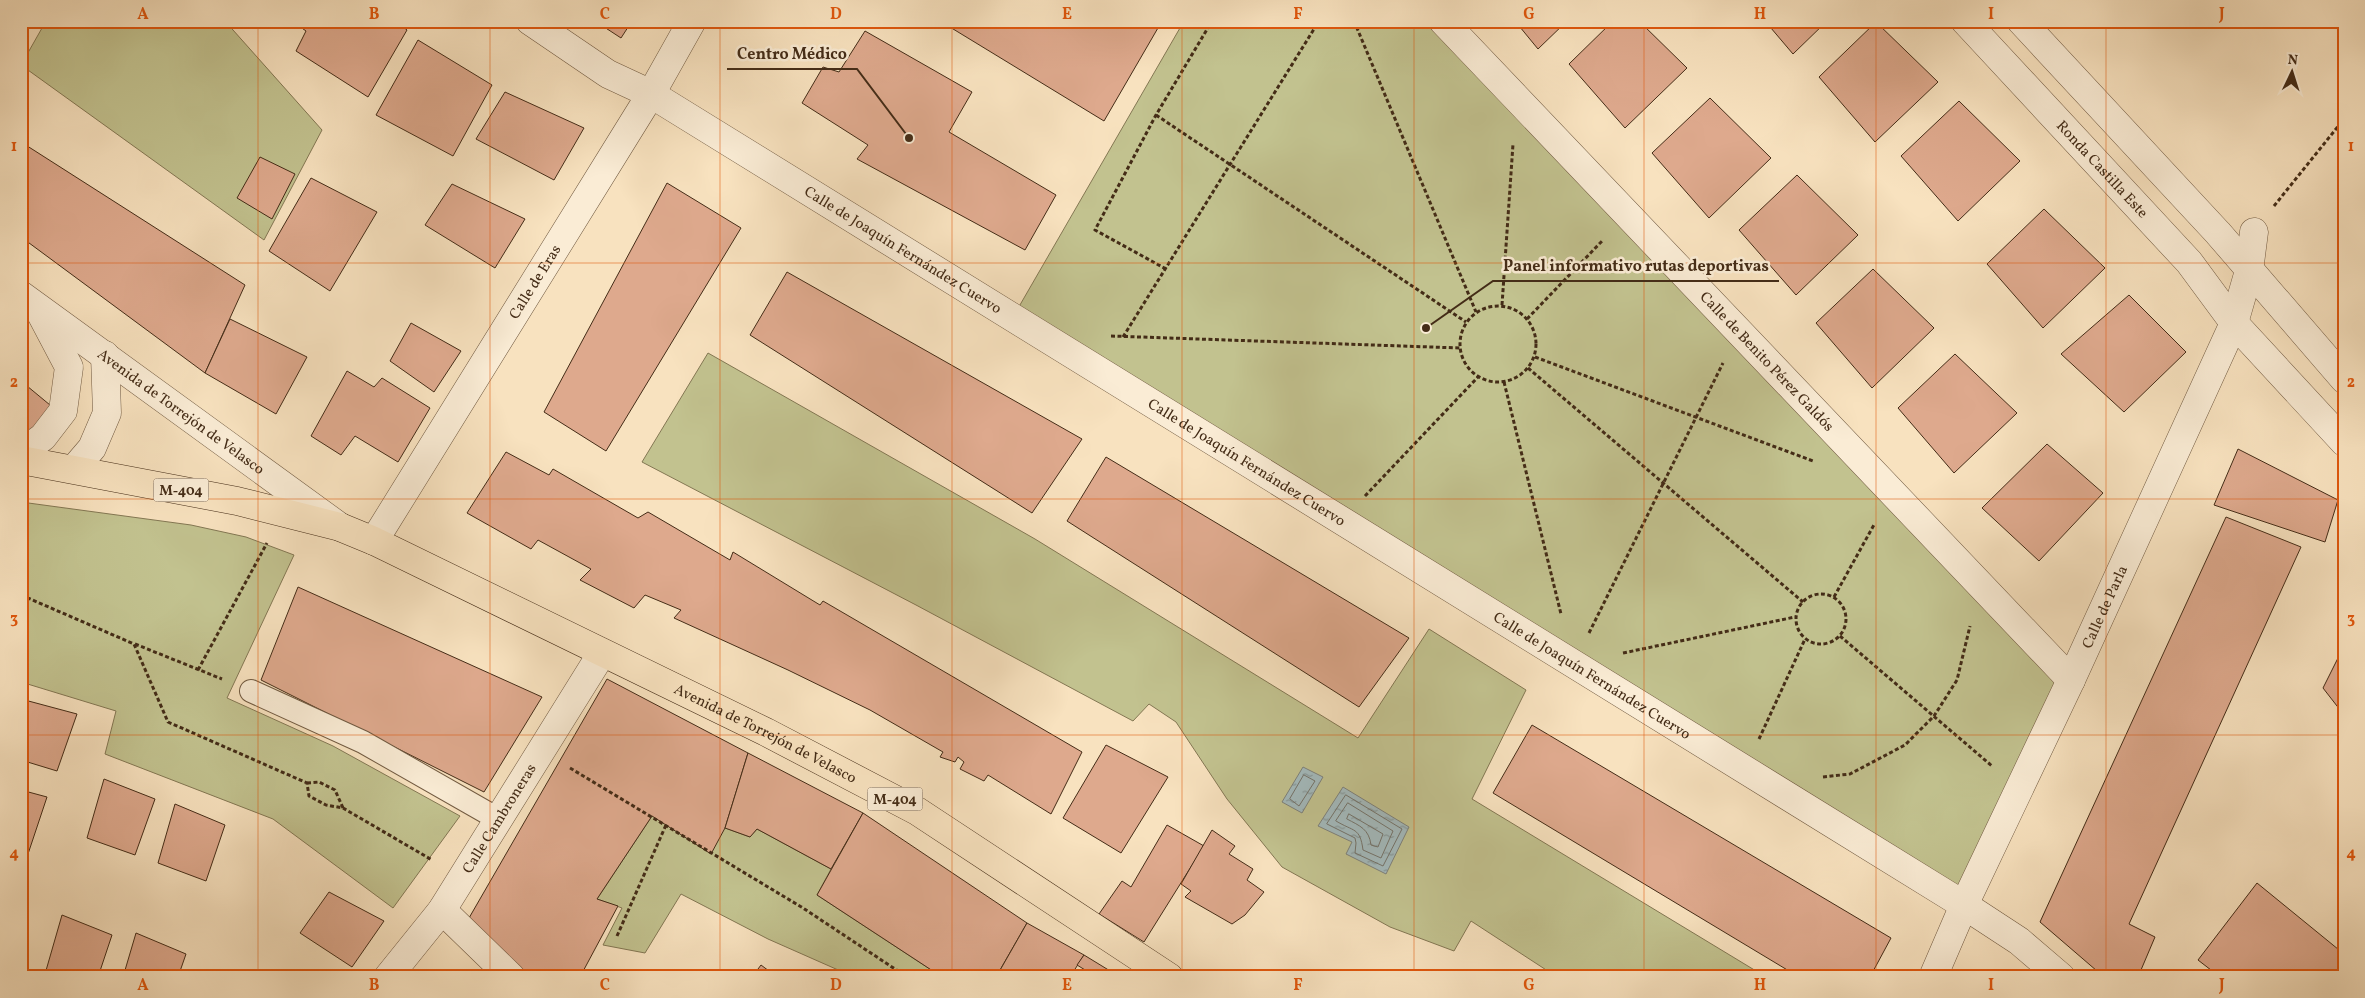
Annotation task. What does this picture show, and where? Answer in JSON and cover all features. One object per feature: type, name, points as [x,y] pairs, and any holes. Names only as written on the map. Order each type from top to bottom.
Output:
[{"type":"main road","name":"Avenida de Torrejón de Velasco","points":[[21,460],[237,501],[340,527],[374,541],[766,732],[917,810],[1169,977]]},
{"type":"street","name":"Calle de Joaquín Fernández Cuervo","points":[[530,21],[608,74],[651,94],[1964,905],[2019,941],[2061,977]]},
{"type":"street","name":"Calle de Eras","points":[[374,541],[651,94],[692,21]]},
{"type":"street","name":"Calle de Benito Pérez Galdós","points":[[1443,21],[2072,680]]},
{"type":"street","name":"Ronda Castilla Este","points":[[1965,21],[2189,262],[2234,323],[2344,442]]},
{"type":"street","points":[[2021,21],[2218,233],[2248,271],[2344,379]]},
{"type":"street","name":"Calle de Parla","points":[[1933,977],[1964,905],[2072,680],[2234,323],[2248,271],[2254,232]]},
{"type":"street","points":[[21,453],[43,437],[63,411],[69,367],[29,301]]},
{"type":"street","name":"Avenida de Torrejón de Velasco","points":[[29,301],[340,527]]},
{"type":"street","points":[[74,469],[92,448],[107,413],[104,355]]},
{"type":"street","name":"Calle Cambroneras","points":[[388,977],[442,910],[602,653]]},
{"type":"street","points":[[442,910],[511,977]]},
{"type":"lane","points":[[251,691],[363,742],[498,819]]},
{"type":"path","points":[[1166,269],[1095,230],[1156,115],[1212,21]]},
{"type":"path","points":[[1122,338],[1320,21]]},
{"type":"path","points":[[1354,21],[1476,312]]},
{"type":"path","points":[[1502,305],[1516,99]]},
{"type":"path","points":[[1156,115],[1466,322]]},
{"type":"path","points":[[2254,232],[2344,119]]},
{"type":"path","points":[[1528,319],[1627,214]]},
{"type":"path","points":[[1502,305],[1517,310],[1528,319],[1535,330],[1537,343],[1535,357],[1528,368],[1517,378],[1504,382],[1491,382],[1478,377],[1463,360],[1460,348],[1461,334],[1466,322],[1476,312],[1488,307],[1502,305]]},
{"type":"path","points":[[1574,664],[1739,332]]},
{"type":"path","points":[[1104,334],[1122,338],[1460,348]]},
{"type":"path","points":[[1535,357],[1817,463]]},
{"type":"path","points":[[1528,368],[1803,602]]},
{"type":"path","points":[[1342,521],[1478,377]]},
{"type":"path","points":[[1504,382],[1574,664]]},
{"type":"path","points":[[1834,597],[1892,491]]},
{"type":"path","points":[[198,670],[284,513]]},
{"type":"path","points":[[1768,784],[1850,774],[1905,745],[1934,716],[1957,680],[1970,626],[1967,570]]},
{"type":"path","points":[[1819,594],[1834,597],[1845,611],[1845,629],[1840,636],[1830,643],[1822,645],[1813,644],[1805,640],[1799,633],[1796,617],[1803,602],[1819,594]]},
{"type":"path","points":[[21,595],[134,644],[251,691]]},
{"type":"path","points":[[1574,664],[1796,617]]},
{"type":"path","points":[[1840,636],[2020,789]]},
{"type":"path","points":[[1745,770],[1805,640]]},
{"type":"path","points":[[134,644],[168,722],[307,784],[319,782],[335,790],[343,808]]},
{"type":"path","points":[[541,750],[804,908],[907,977]]},
{"type":"path","points":[[307,784],[309,796],[326,805],[343,808],[462,878]]},
{"type":"path","points":[[617,936],[666,826]]},
{"type":"green space","points":[[46,21],[225,21],[322,130],[264,240],[21,65]]},
{"type":"green space","points":[[1184,21],[1446,21],[2071,680],[1964,905],[1013,317]]},
{"type":"green space","points":[[708,353],[1035,539],[1358,738],[1429,629],[1526,690],[1472,799],[1766,977],[1557,977],[1471,921],[1454,951],[1390,927],[1282,867],[1227,799],[1176,722],[1149,704],[1133,721],[642,462]]},
{"type":"green space","points":[[21,502],[191,525],[246,537],[294,555],[227,698],[333,746],[460,816],[393,908],[273,819],[105,754],[116,711],[21,682]]},
{"type":"green space","points":[[652,816],[725,828],[750,837],[757,829],[831,869],[817,895],[942,977],[854,977],[768,939],[681,894],[645,953],[603,945],[622,908],[597,899]]},
{"type":"water","points":[[1303,767],[1323,777],[1302,813],[1282,802]]},
{"type":"water","points":[[1343,787],[1409,827],[1386,874],[1346,854],[1352,842],[1318,826]]},
{"type":"building","points":[[292,21],[396,21],[407,30],[368,97],[296,51],[306,31]]},
{"type":"building","points":[[595,21],[632,21],[621,38]]},
{"type":"building","points":[[940,21],[1162,21],[1104,121]]},
{"type":"building","points":[[1515,21],[1567,21],[1538,49]]},
{"type":"building","points":[[1613,21],[1639,21],[1687,68],[1625,128],[1569,64]]},
{"type":"building","points":[[1765,21],[1827,21],[1793,54]]},
{"type":"building","points":[[1876,22],[1938,82],[1875,142],[1819,77]]},
{"type":"building","points":[[865,31],[972,92],[949,132],[1056,195],[1025,250],[857,159],[868,145],[802,103],[823,67],[839,72]]},
{"type":"building","points":[[418,40],[492,85],[453,156],[376,115]]},
{"type":"building","points":[[505,92],[584,128],[554,180],[476,139]]},
{"type":"building","points":[[1710,98],[1771,158],[1709,218],[1652,153]]},
{"type":"building","points":[[1959,101],[2020,161],[1958,221],[1901,156]]},
{"type":"building","points":[[21,142],[245,285],[205,373],[21,237]]},
{"type":"building","points":[[260,157],[295,174],[272,219],[237,198]]},
{"type":"building","points":[[1797,175],[1858,235],[1796,295],[1739,230]]},
{"type":"building","points":[[311,178],[377,212],[330,291],[269,251]]},
{"type":"building","points":[[667,183],[741,228],[606,451],[544,412]]},
{"type":"building","points":[[452,184],[525,219],[495,268],[425,225]]},
{"type":"building","points":[[2044,209],[2105,268],[2043,328],[1987,264]]},
{"type":"building","points":[[1873,269],[1934,328],[1872,388],[1816,323]]},
{"type":"building","points":[[787,272],[1082,439],[1032,513],[750,335]]},
{"type":"building","points":[[2129,295],[2186,352],[2124,412],[2061,354]]},
{"type":"building","points":[[230,319],[307,357],[276,414],[205,373]]},
{"type":"building","points":[[411,323],[461,351],[434,392],[390,361]]},
{"type":"building","points":[[1955,354],[2017,413],[1954,473],[1898,408]]},
{"type":"building","points":[[347,371],[374,387],[382,378],[430,408],[398,462],[355,436],[341,455],[311,436]]},
{"type":"building","points":[[21,381],[50,405],[34,438],[21,437]]},
{"type":"building","points":[[2047,444],[2103,493],[2039,561],[1982,508]]},
{"type":"building","points":[[2238,449],[2338,500],[2325,542],[2214,505]]},
{"type":"building","points":[[506,452],[549,475],[553,469],[638,518],[648,512],[730,560],[733,552],[820,605],[823,601],[1082,752],[1051,814],[988,775],[984,781],[960,769],[964,762],[958,757],[955,762],[940,757],[943,752],[870,710],[674,618],[681,610],[645,595],[634,608],[580,580],[591,569],[538,540],[531,549],[467,513]]},
{"type":"building","points":[[1106,457],[1409,638],[1359,707],[1067,521]]},
{"type":"building","points":[[2226,517],[2301,547],[2129,924],[2155,937],[2138,977],[2104,977],[2040,922]]},
{"type":"building","points":[[298,587],[542,697],[484,792],[261,680]]},
{"type":"building","points":[[2344,646],[2344,715],[2323,688]]},
{"type":"building","points":[[607,679],[748,753],[725,828],[711,854],[652,816],[597,899],[618,906],[580,977],[530,977],[469,918]]},
{"type":"building","points":[[21,699],[77,714],[57,771],[21,760]]},
{"type":"building","points":[[1532,725],[1891,938],[1870,977],[1799,977],[1493,793]]},
{"type":"building","points":[[1106,745],[1168,777],[1121,853],[1063,818]]},
{"type":"building","points":[[748,753],[863,813],[831,869],[757,829],[750,837],[725,828]]},
{"type":"building","points":[[104,779],[155,799],[135,855],[87,838]]},
{"type":"building","points":[[21,790],[47,797],[28,854],[21,852]]},
{"type":"building","points":[[175,804],[225,825],[206,881],[158,863]]},
{"type":"building","points":[[863,813],[1027,923],[996,977],[942,977],[817,895]]},
{"type":"building","points":[[1167,825],[1204,846],[1144,942],[1099,914],[1122,881],[1131,887]]},
{"type":"building","points":[[1212,830],[1235,846],[1229,854],[1253,869],[1247,880],[1264,892],[1245,915],[1232,924],[1185,897],[1191,891],[1181,884]]},
{"type":"building","points":[[2257,883],[2344,954],[2344,977],[2220,977],[2198,960]]},
{"type":"building","points":[[329,892],[384,921],[352,967],[300,933]]},
{"type":"building","points":[[62,915],[112,935],[98,977],[53,977],[45,974]]},
{"type":"building","points":[[1027,923],[1084,955],[1070,977],[1006,977],[999,972]]},
{"type":"building","points":[[136,933],[186,954],[178,977],[123,977]]},
{"type":"building","points":[[1084,955],[1120,977],[1088,977],[1090,973],[1077,965]]},
{"type":"building","points":[[761,965],[777,977],[752,977]]},
{"type":"place","name":"Centro Médico","points":[[909,138]]},
{"type":"place","name":"Panel informativo rutas deportivas","points":[[1426,328]]}]
